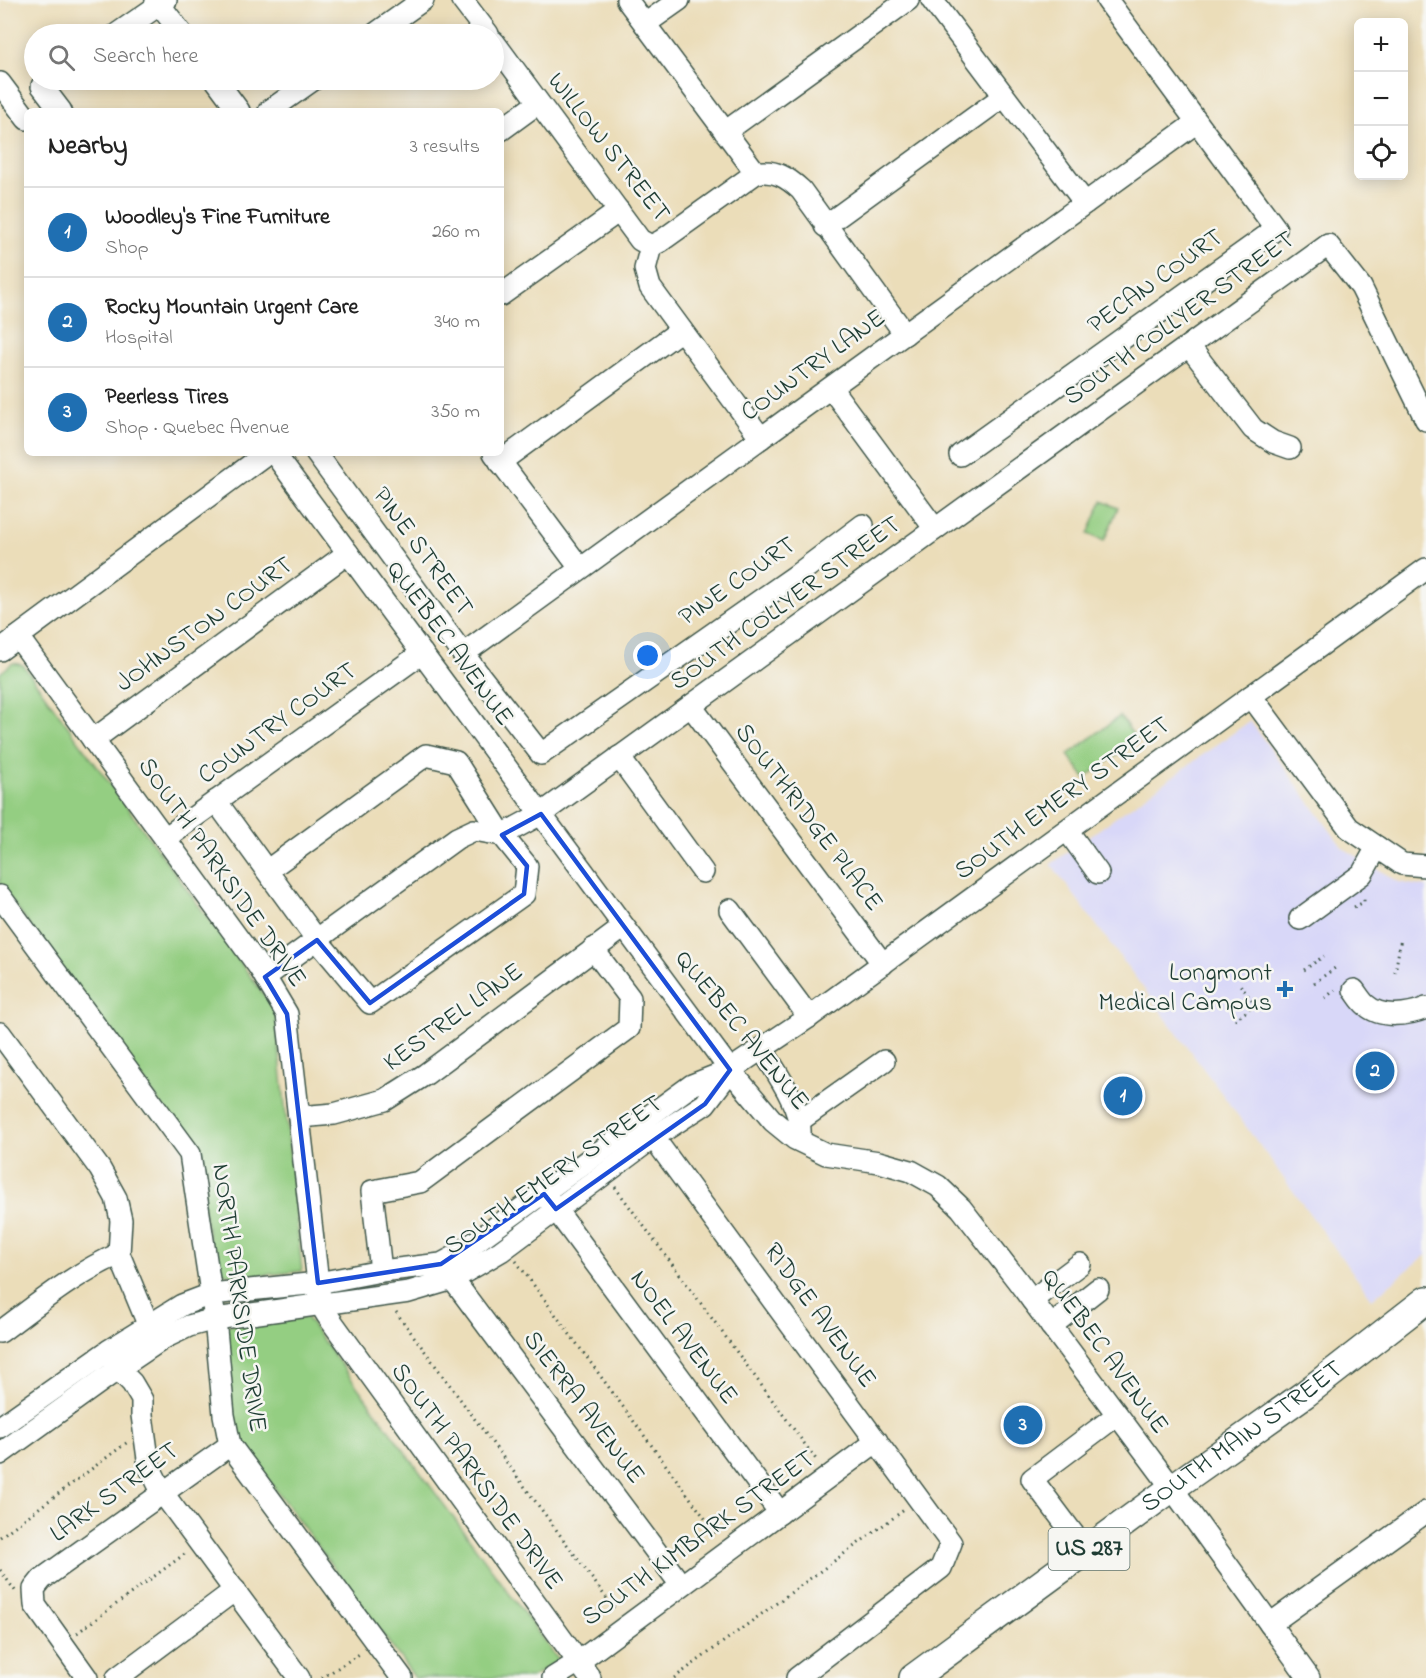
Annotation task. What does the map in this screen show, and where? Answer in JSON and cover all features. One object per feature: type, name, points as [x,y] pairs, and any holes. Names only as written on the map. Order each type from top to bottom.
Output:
[{"type":"main road","name":"SOUTH MAIN STREET","points":[[913,1678],[1172,1488],[1305,1394],[1426,1300]]},
{"type":"street","points":[[389,24],[423,0]]},
{"type":"street","points":[[462,0],[480,24]]},
{"type":"street","points":[[627,0],[756,173]]},
{"type":"street","points":[[645,24],[679,0]]},
{"type":"street","points":[[725,132],[908,0]]},
{"type":"street","points":[[933,0],[1085,203]]},
{"type":"street","points":[[1107,0],[1197,123]]},
{"type":"street","points":[[131,24],[161,2],[175,24]]},
{"type":"street","name":"WILLOW STREET","points":[[504,56],[640,240],[651,246],[645,269],[650,287],[761,438]]},
{"type":"street","points":[[0,83],[24,115]]},
{"type":"street","points":[[50,90],[60,108]]},
{"type":"street","points":[[223,90],[237,108]]},
{"type":"street","points":[[273,108],[299,90]]},
{"type":"street","points":[[825,226],[1004,96]]},
{"type":"street","points":[[504,128],[538,103]]},
{"type":"street","name":"COUNTRY LANE","points":[[463,654],[1197,123]]},
{"type":"street","name":"PECAN COURT","points":[[960,456],[1276,229],[1197,123]]},
{"type":"street","points":[[651,246],[756,173],[776,173],[790,179],[801,190],[905,334]]},
{"type":"street","points":[[504,294],[619,211]]},
{"type":"street","name":"SOUTH COLLYER STREET","points":[[502,834],[541,814],[1328,246],[1361,287],[1426,420]]},
{"type":"street","points":[[504,452],[681,330]]},
{"type":"street","points":[[1189,346],[1253,429],[1273,442],[1290,448]]},
{"type":"street","points":[[831,388],[935,529]]},
{"type":"street","points":[[0,650],[263,456]]},
{"type":"street","name":"QUEBEC AVENUE","points":[[276,456],[730,1070],[773,1121],[799,1131],[826,1154],[879,1162],[911,1171],[939,1185],[961,1208],[1032,1300],[1172,1488],[1309,1678]]},
{"type":"street","name":"PINE STREET","points":[[318,456],[463,654]]},
{"type":"street","points":[[497,457],[580,568]]},
{"type":"street","name":"PINE COURT","points":[[463,654],[541,754],[798,574],[863,525]]},
{"type":"street","name":"JOHNSTON COURT","points":[[93,740],[348,553]]},
{"type":"street","name":"SOUTH EMERY STREET","points":[[0,1427],[113,1360],[189,1326],[215,1319],[409,1292],[447,1271],[473,1246],[550,1201],[648,1130],[705,1104],[730,1070],[883,964],[1426,569]]},
{"type":"street","name":"SOUTH PARKSIDE DRIVE","points":[[18,637],[265,977],[287,1014],[321,1305],[583,1670]]},
{"type":"street","name":"COUNTRY COURT","points":[[165,838],[422,653]]},
{"type":"street","points":[[1251,696],[1349,828],[1402,864],[1426,866]]},
{"type":"street","name":"SOUTHRIDGE PLACE","points":[[690,706],[883,964]]},
{"type":"street","points":[[216,801],[317,940],[370,1003],[524,894],[527,866],[502,834],[456,762],[426,755],[268,870]]},
{"type":"street","points":[[619,757],[703,872]]},
{"type":"street","points":[[265,977],[457,838],[474,830],[502,834]]},
{"type":"street","points":[[1066,830],[1098,873]]},
{"type":"street","points":[[1300,920],[1362,874],[1377,847]]},
{"type":"street","name":"NORTH PARKSIDE DRIVE","points":[[0,896],[190,1154],[212,1294],[224,1415],[230,1445],[402,1678]]},
{"type":"street","points":[[730,910],[809,1017]]},
{"type":"street","name":"KESTREL LANE","points":[[299,1117],[334,1114],[385,1100],[426,1074],[624,927]]},
{"type":"street","points":[[381,1271],[372,1191],[420,1182],[629,1028],[630,998],[593,949]]},
{"type":"street","points":[[1354,990],[1367,1006],[1385,1014],[1407,1014],[1426,1008]]},
{"type":"street","points":[[0,1033],[100,1169],[116,1198],[121,1220],[119,1254],[148,1324]]},
{"type":"street","points":[[762,1049],[792,1102],[799,1131],[884,1061]]},
{"type":"street","name":"RIDGE AVENUE","points":[[648,1130],[951,1543],[941,1568],[797,1678]]},
{"type":"street","name":"NOEL AVENUE","points":[[550,1201],[780,1513]]},
{"type":"street","points":[[0,1332],[97,1263],[119,1254]]},
{"type":"street","points":[[1032,1300],[1080,1264]]},
{"type":"street","name":"SOUTH EMERY STREET","points":[[1,1451],[113,1360],[148,1324],[182,1305],[212,1294],[381,1271],[447,1271]]},
{"type":"street","name":"SIERRA AVENUE","points":[[447,1271],[681,1585]]},
{"type":"street","points":[[1051,1326],[1098,1289]]},
{"type":"street","points":[[113,1360],[132,1383],[142,1400],[149,1466],[162,1492],[299,1678]]},
{"type":"street","points":[[1086,1551],[1032,1479],[1117,1415]]},
{"type":"street","name":"SOUTH KIMBARK STREET","points":[[553,1678],[583,1670],[681,1585],[877,1441]]},
{"type":"street","name":"LARK STREET","points":[[27,1591],[230,1445]]},
{"type":"street","points":[[1269,1624],[1426,1512]]},
{"type":"street","points":[[117,1678],[235,1590]]},
{"type":"street","points":[[27,1591],[87,1678]]},
{"type":"path","points":[[1354,907],[1365,902],[1363,887]]},
{"type":"path","points":[[1395,974],[1401,938]]},
{"type":"path","points":[[1304,970],[1324,956]]},
{"type":"path","points":[[1314,983],[1335,968]]},
{"type":"path","points":[[1235,1020],[1255,1005],[1238,982]]},
{"type":"path","points":[[615,1186],[819,1464]]},
{"type":"path","points":[[514,1259],[719,1538]]},
{"type":"path","points":[[394,1310],[617,1613]]},
{"type":"path","points":[[0,1537],[144,1430]]},
{"type":"path","points":[[674,1678],[908,1507]]},
{"type":"path","points":[[71,1638],[200,1543]]},
{"type":"path","points":[[0,1570],[15,1591],[27,1591]]},
{"type":"path","points":[[322,1678],[368,1647]]},
{"type":"highlighted area","points":[[541,814],[730,1070],[705,1104],[556,1209],[544,1194],[441,1264],[318,1283],[287,1014],[265,977],[317,940],[370,1003],[524,894],[527,866],[502,835]]},
{"type":"shaded area","name":"Longmont Medical Campus","points":[[1250,721],[1343,848],[1399,882],[1426,887],[1426,1255],[1372,1299],[1051,864]]},
{"type":"green space","points":[[1102,501],[1118,508],[1104,541],[1088,534]]},
{"type":"green space","points":[[13,663],[23,665],[275,1010],[302,1271],[236,1278],[226,1273],[215,1273],[193,1148],[0,885],[0,673]]},
{"type":"green space","points":[[1120,716],[1137,740],[1085,778],[1068,755]]},
{"type":"green space","points":[[306,1317],[559,1661],[531,1678],[415,1678],[245,1448],[232,1425],[225,1326]]},
{"type":"place","name":"Longmont Medical Campus","points":[[1285,989]]},
{"type":"place","name":"Rocky Mountain Urgent Care","points":[[1375,1071]]},
{"type":"place","name":"Woodley's Fine Furniture","points":[[1123,1096]]},
{"type":"place","name":"Peerless Tires","points":[[1023,1425]]}]
